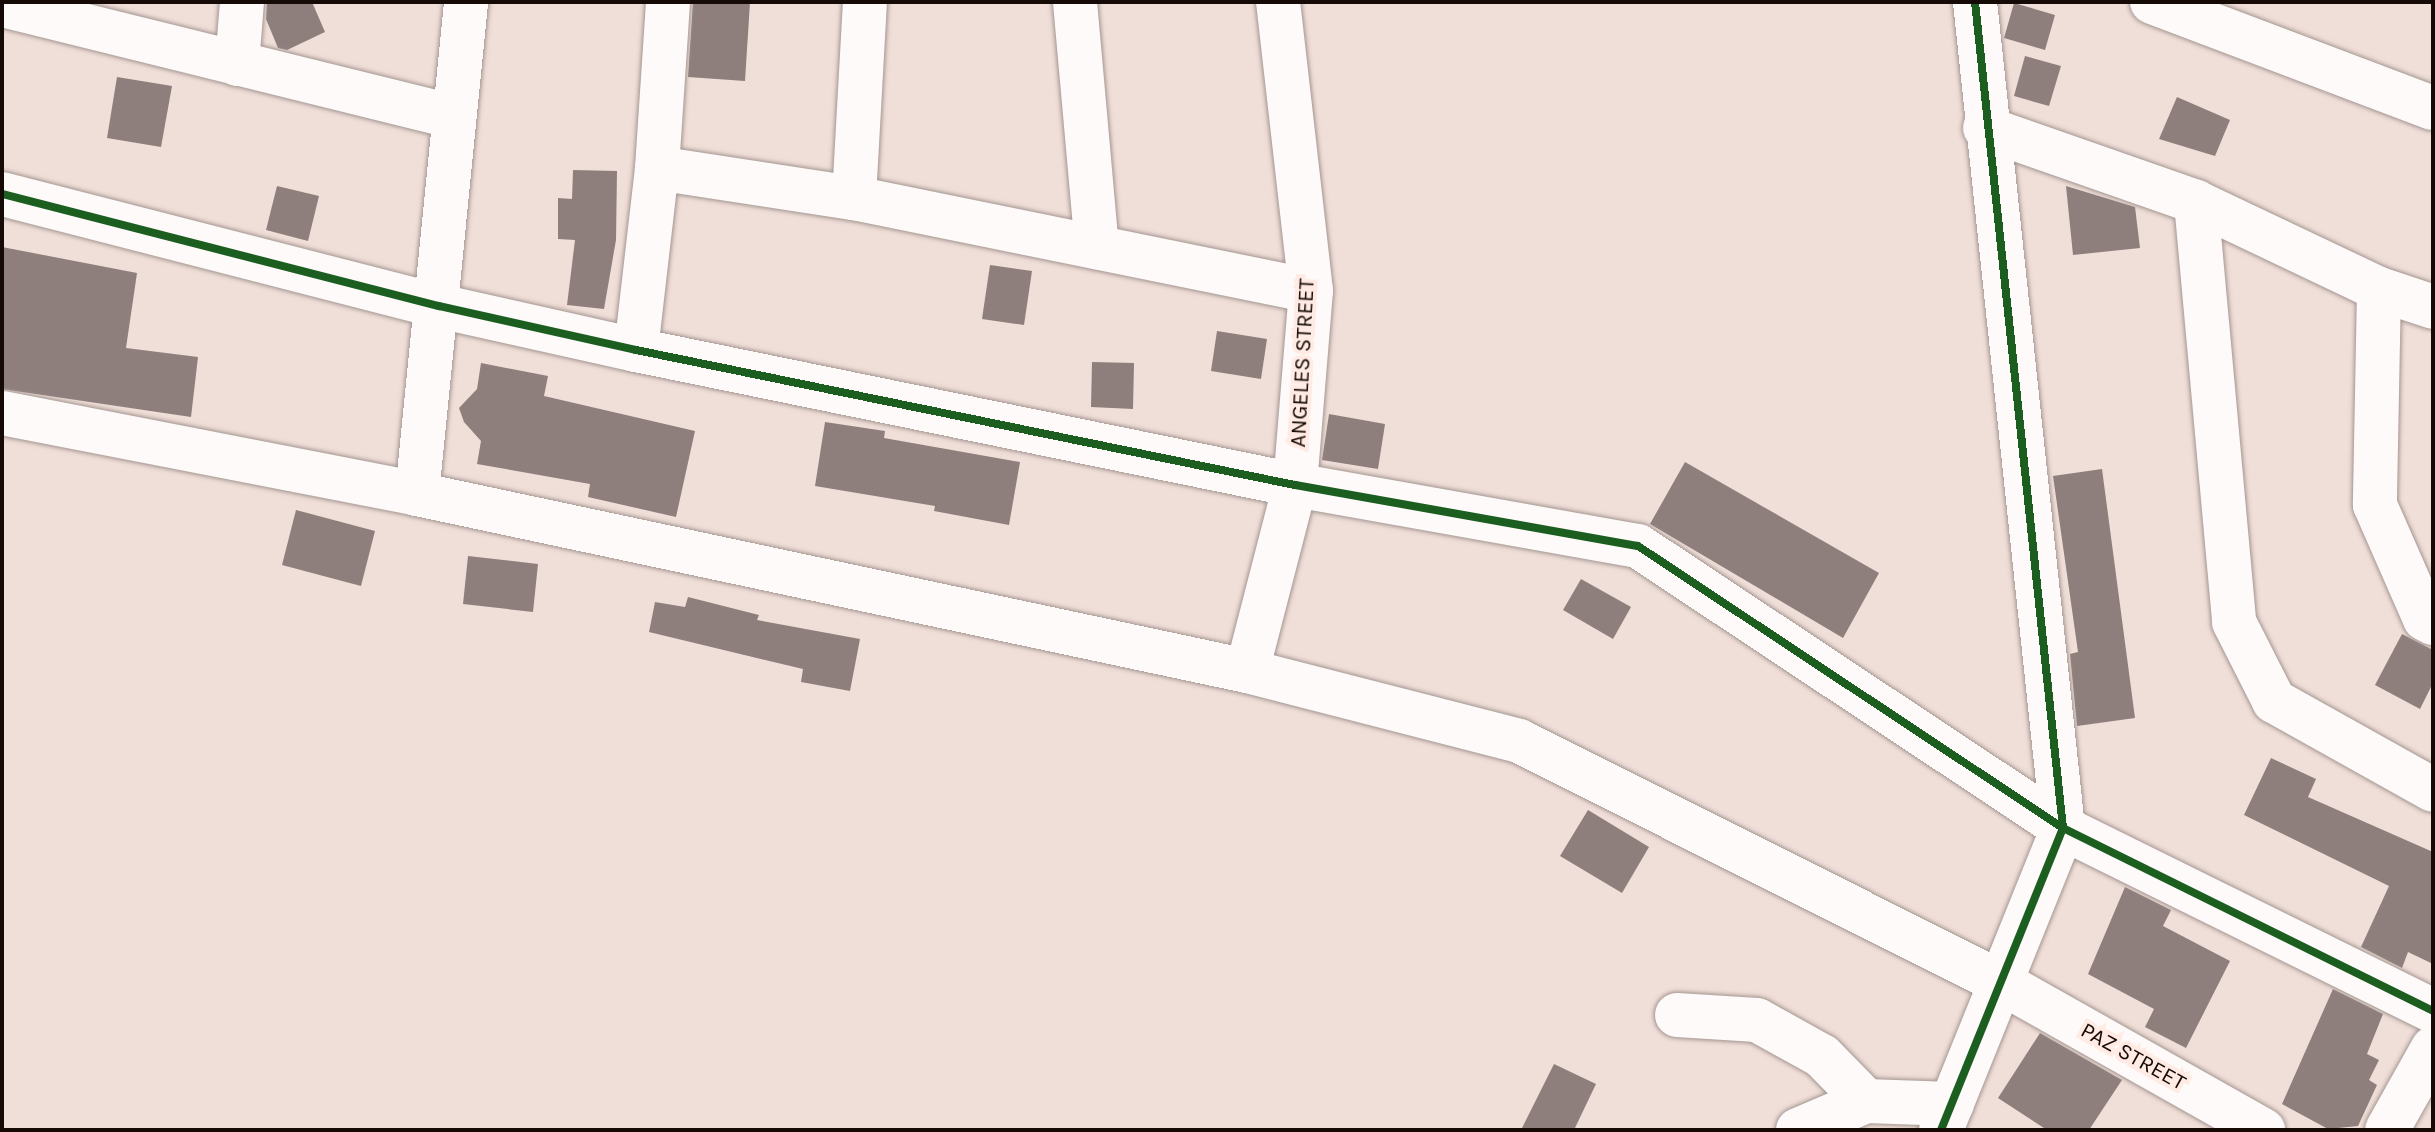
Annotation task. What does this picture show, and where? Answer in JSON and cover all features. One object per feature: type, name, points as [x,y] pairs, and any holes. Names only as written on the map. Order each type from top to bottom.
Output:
[{"type":"street","points":[[237,64],[242,2]]},
{"type":"street","points":[[417,494],[439,306],[466,2]]},
{"type":"street","points":[[636,350],[657,168],[668,2]]},
{"type":"street","points":[[854,198],[865,2]]},
{"type":"street","points":[[1075,2],[1097,247]]},
{"type":"street","name":"ANGELES STREET","points":[[1247,671],[1295,485],[1311,291],[1278,2]]},
{"type":"street","points":[[1677,1015],[1757,1020],[1822,1056],[1866,1101],[1946,1117],[2063,828],[1985,128],[1975,2]]},
{"type":"street","points":[[2152,2],[2433,108]]},
{"type":"street","points":[[2,5],[454,117]]},
{"type":"street","points":[[1985,128],[2196,202],[2379,289],[2433,307]]},
{"type":"street","points":[[657,168],[854,198],[1311,291]]},
{"type":"street","points":[[2,194],[439,306],[636,350],[1295,485],[1638,546],[2063,828],[2433,1011]]},
{"type":"street","points":[[2196,202],[2234,622],[2274,701],[2433,790]]},
{"type":"street","points":[[2379,289],[2375,505],[2425,619],[2433,623]]},
{"type":"street","name":"PAZ STREET","points":[[2,413],[417,494],[1247,671],[1519,741],[2002,983],[2263,1130]]},
{"type":"street","points":[[2387,1130],[2433,1048]]},
{"type":"street","points":[[1798,1130],[1866,1101]]},
{"type":"building","points":[[267,2],[312,2],[325,32],[287,50],[278,48],[266,19]]},
{"type":"building","points":[[693,2],[750,2],[745,81],[688,77]]},
{"type":"building","points":[[2014,3],[2055,15],[2045,50],[2004,38]]},
{"type":"building","points":[[2025,56],[2061,66],[2049,106],[2014,96]]},
{"type":"building","points":[[117,77],[172,86],[161,147],[107,138]]},
{"type":"building","points":[[2177,97],[2230,120],[2215,156],[2159,139]]},
{"type":"building","points":[[573,170],[617,171],[616,240],[604,309],[567,305],[575,240],[558,239],[558,198],[572,199]]},
{"type":"building","points":[[277,186],[319,196],[308,241],[266,230]]},
{"type":"building","points":[[2066,186],[2135,207],[2140,248],[2073,255]]},
{"type":"building","points":[[2,247],[137,273],[126,348],[198,357],[191,417],[2,389]]},
{"type":"building","points":[[990,265],[1032,271],[1024,325],[982,319]]},
{"type":"building","points":[[1217,331],[1267,339],[1261,379],[1211,371]]},
{"type":"building","points":[[1092,362],[1134,363],[1133,409],[1091,407]]},
{"type":"building","points":[[481,363],[548,376],[544,396],[695,431],[676,517],[588,497],[590,484],[477,464],[481,441],[464,422],[459,408],[477,389]]},
{"type":"building","points":[[1329,414],[1385,424],[1378,469],[1322,460]]},
{"type":"building","points":[[825,422],[885,431],[884,438],[1020,462],[1009,525],[934,511],[935,506],[815,486]]},
{"type":"building","points":[[1685,462],[1879,573],[1843,638],[1650,524]]},
{"type":"building","points":[[2102,469],[2135,718],[2077,726],[2070,654],[2078,652],[2053,476]]},
{"type":"building","points":[[296,510],[375,531],[361,586],[282,565]]},
{"type":"building","points":[[468,556],[538,564],[533,612],[463,604]]},
{"type":"building","points":[[1581,579],[1631,607],[1613,639],[1563,610]]},
{"type":"building","points":[[688,597],[759,615],[757,620],[860,639],[850,691],[801,682],[803,669],[649,632],[655,602],[685,607]]},
{"type":"building","points":[[2402,634],[2433,650],[2433,683],[2420,709],[2375,685]]},
{"type":"building","points":[[2271,758],[2316,779],[2308,797],[2433,852],[2433,964],[2408,952],[2402,968],[2361,947],[2389,886],[2244,815]]},
{"type":"building","points":[[1588,810],[1649,847],[1622,893],[1560,856]]},
{"type":"building","points":[[2125,887],[2171,910],[2163,926],[2230,961],[2186,1048],[2145,1027],[2154,1009],[2088,974]]},
{"type":"building","points":[[2333,989],[2383,1014],[2367,1054],[2379,1060],[2369,1080],[2377,1085],[2358,1126],[2328,1129],[2282,1104]]},
{"type":"building","points":[[2040,1033],[2122,1080],[2089,1130],[2047,1130],[1998,1098]]},
{"type":"building","points":[[1554,1064],[1596,1084],[1574,1130],[1521,1130]]},
{"type":"cycle path","points":[[1941,1130],[2063,828],[1975,2]]},
{"type":"cycle path","points":[[2,194],[439,306],[636,350],[1295,485],[1638,546],[2063,828],[2433,1011]]}]
